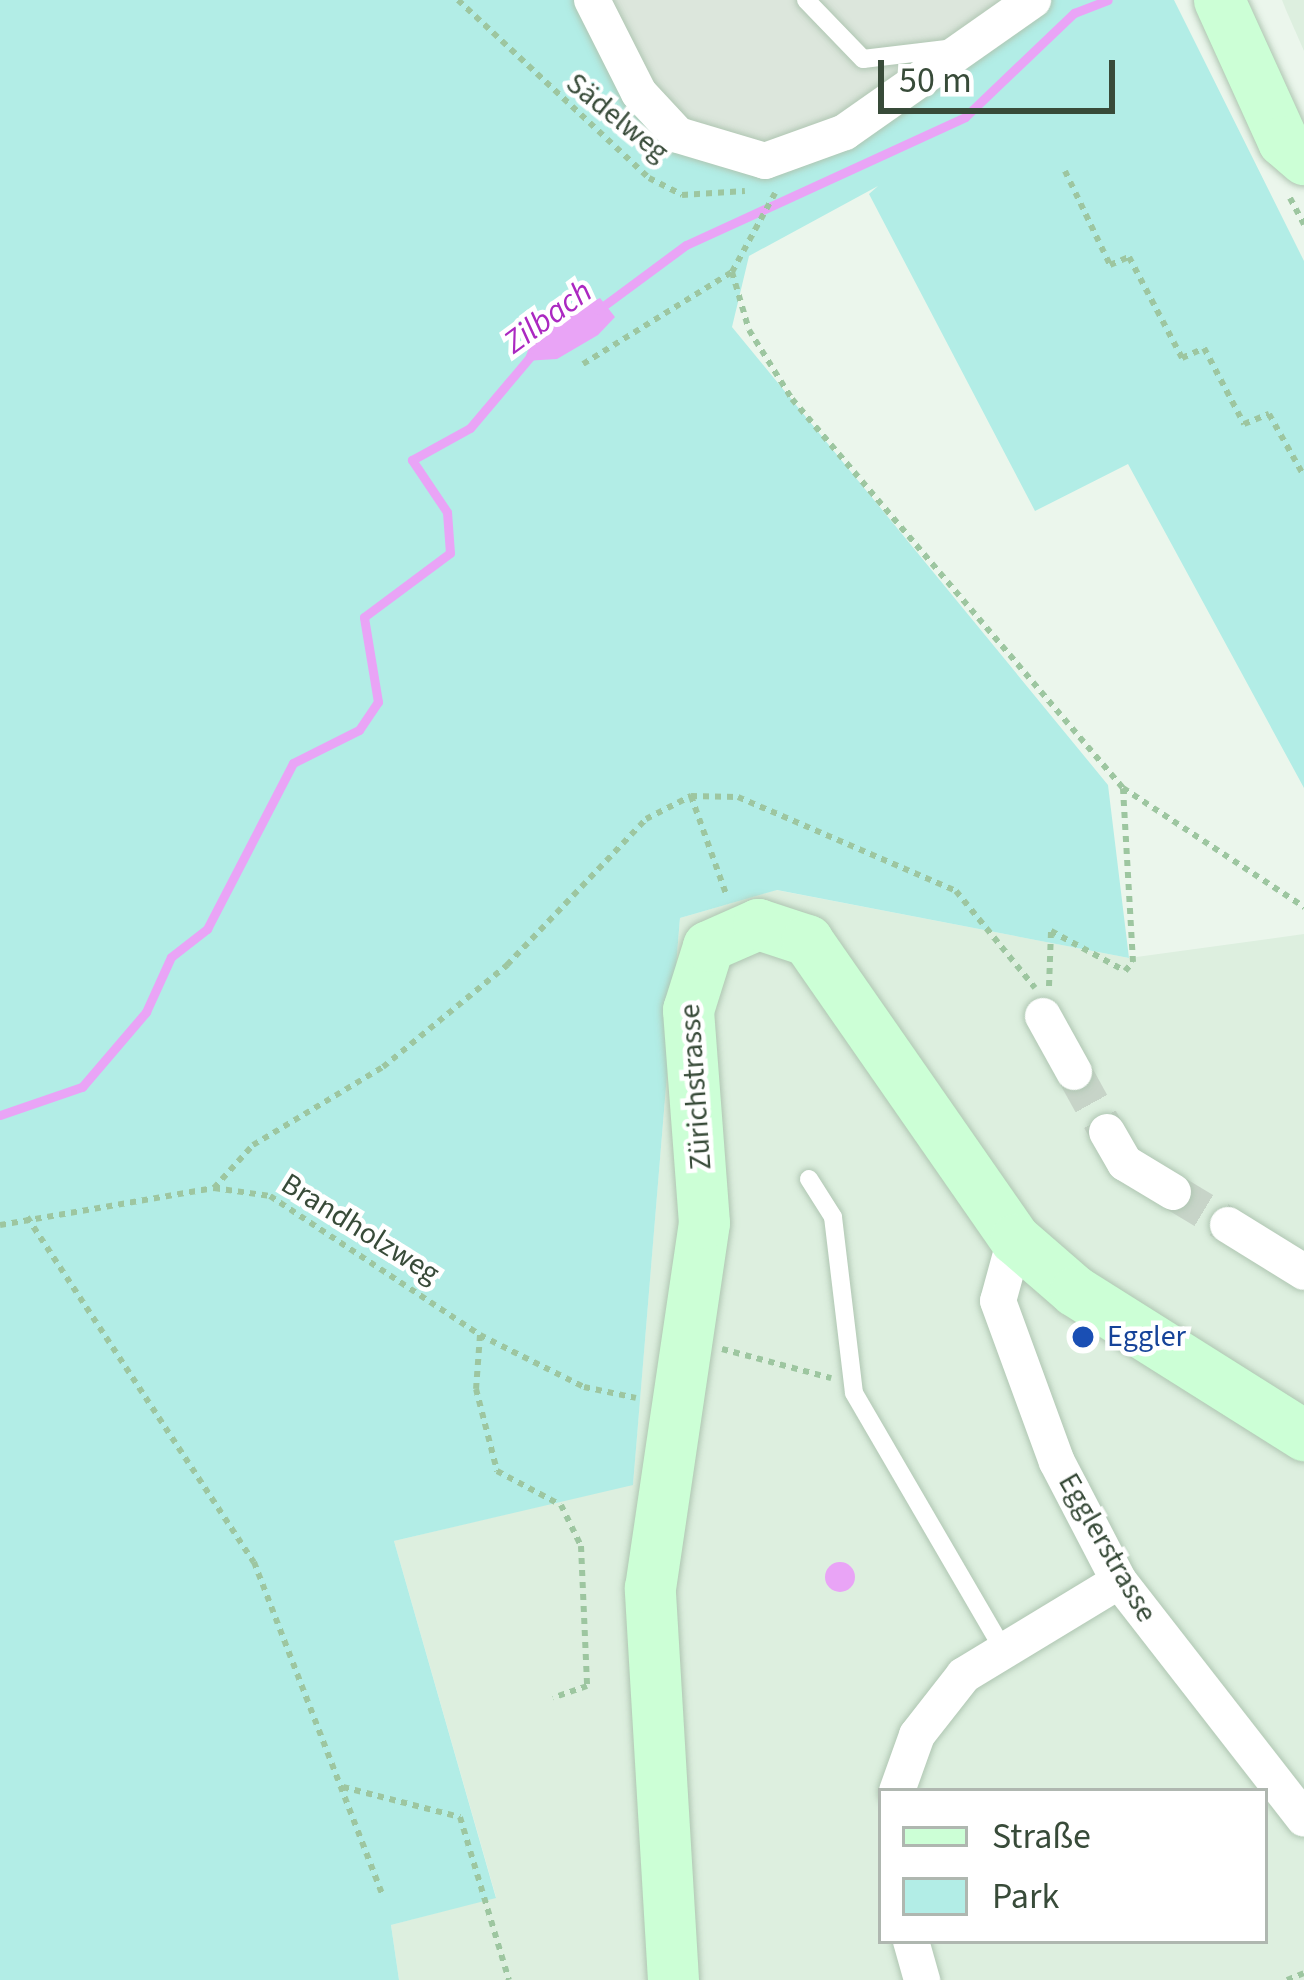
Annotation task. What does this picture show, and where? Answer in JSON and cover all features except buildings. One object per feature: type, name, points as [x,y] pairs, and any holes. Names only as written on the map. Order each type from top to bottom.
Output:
[{"type":"main road","points":[[1219,0],[1266,108],[1304,159]]},
{"type":"main road","points":[[1251,0],[1304,110]]},
{"type":"main road","points":[[737,927],[794,930],[817,950],[1015,1239],[1091,1302],[1304,1435]]},
{"type":"main road","name":"Zürichstrasse","points":[[674,1980],[650,1588],[704,1223],[688,994],[695,962],[737,927]]},
{"type":"street","points":[[592,0],[639,93],[678,135],[730,157],[790,157],[845,132],[963,48],[1014,5]]},
{"type":"street","points":[[1043,1016],[1073,1072]]},
{"type":"street","points":[[1107,1132],[1125,1162],[1173,1192]]},
{"type":"street","points":[[1228,1225],[1304,1272]]},
{"type":"street","name":"Egglerstrasse","points":[[1015,1239],[998,1300],[1058,1462],[1119,1581],[1304,1819]]},
{"type":"street","points":[[899,1788],[917,1735],[1000,1644],[1119,1581]]},
{"type":"street","points":[[912,1944],[922,1980]]},
{"type":"lane","points":[[806,0],[863,59],[949,40],[963,48]]},
{"type":"lane","points":[[809,1179],[833,1217],[853,1384],[1000,1644]]},
{"type":"path","name":"Sädelweg","points":[[458,0],[649,178],[682,195],[780,182]]},
{"type":"path","points":[[1065,171],[1110,265],[1129,256],[1182,358],[1204,348],[1244,424],[1269,414],[1304,476]]},
{"type":"path","points":[[583,364],[732,272],[758,234],[772,200]]},
{"type":"path","points":[[732,272],[749,330],[792,399],[1123,788]]},
{"type":"path","points":[[691,796],[737,927]]},
{"type":"path","name":"Brandholzweg","points":[[0,1226],[27,1217],[214,1188],[270,1196],[480,1336],[584,1387],[675,1406]]},
{"type":"path","points":[[27,1217],[254,1562],[383,1897]]},
{"type":"path","points":[[480,1336],[476,1389],[496,1471],[561,1505],[581,1546],[587,1686],[553,1698]]},
{"type":"path","points":[[690,1340],[853,1384]]},
{"type":"path","points":[[343,1787],[460,1817],[509,1980]]},
{"type":"path","points":[[1287,1980],[1304,1973]]},
{"type":"shaded area","points":[[592,0],[1031,0],[790,157],[678,135]]},
{"type":"shaded area","points":[[1282,0],[1304,0],[1304,51],[1286,10]]},
{"type":"shaded area","points":[[600,298],[615,317],[598,335],[557,359],[524,361],[536,329]]},
{"type":"shaded area","points":[[776,890],[1129,958],[1304,934],[1304,1980],[399,1980],[391,1925],[496,1897],[394,1541],[633,1484],[680,918]]},
{"type":"shaded area","points":[[840,1562],[851,1566],[855,1577],[851,1588],[840,1592],[829,1588],[825,1577],[829,1566]]},
{"type":"green space","points":[[0,0],[592,0],[639,93],[765,161],[1033,0],[1174,0],[1304,261],[1304,788],[1128,464],[1035,511],[869,194],[878,186],[749,256],[732,327],[1108,785],[1129,958],[777,890],[680,918],[633,1485],[394,1541],[496,1898],[391,1925],[399,1980],[0,1980]]},
{"type":"waterway","name":"Zilbach","points":[[598,310],[686,245],[965,117],[1074,13],[1108,0]]},
{"type":"waterway","name":"Zilbach","points":[[0,1115],[82,1087],[146,1012],[171,957],[207,929],[293,763],[359,730],[378,702],[364,617],[450,553],[447,512],[412,460],[470,428],[530,357]]},
{"type":"tunnel","points":[[1074,1072],[1107,1132]]},
{"type":"tunnel","points":[[1173,1192],[1228,1225]]},
{"type":"place","name":"Eggler","points":[[1083,1337]]}]
